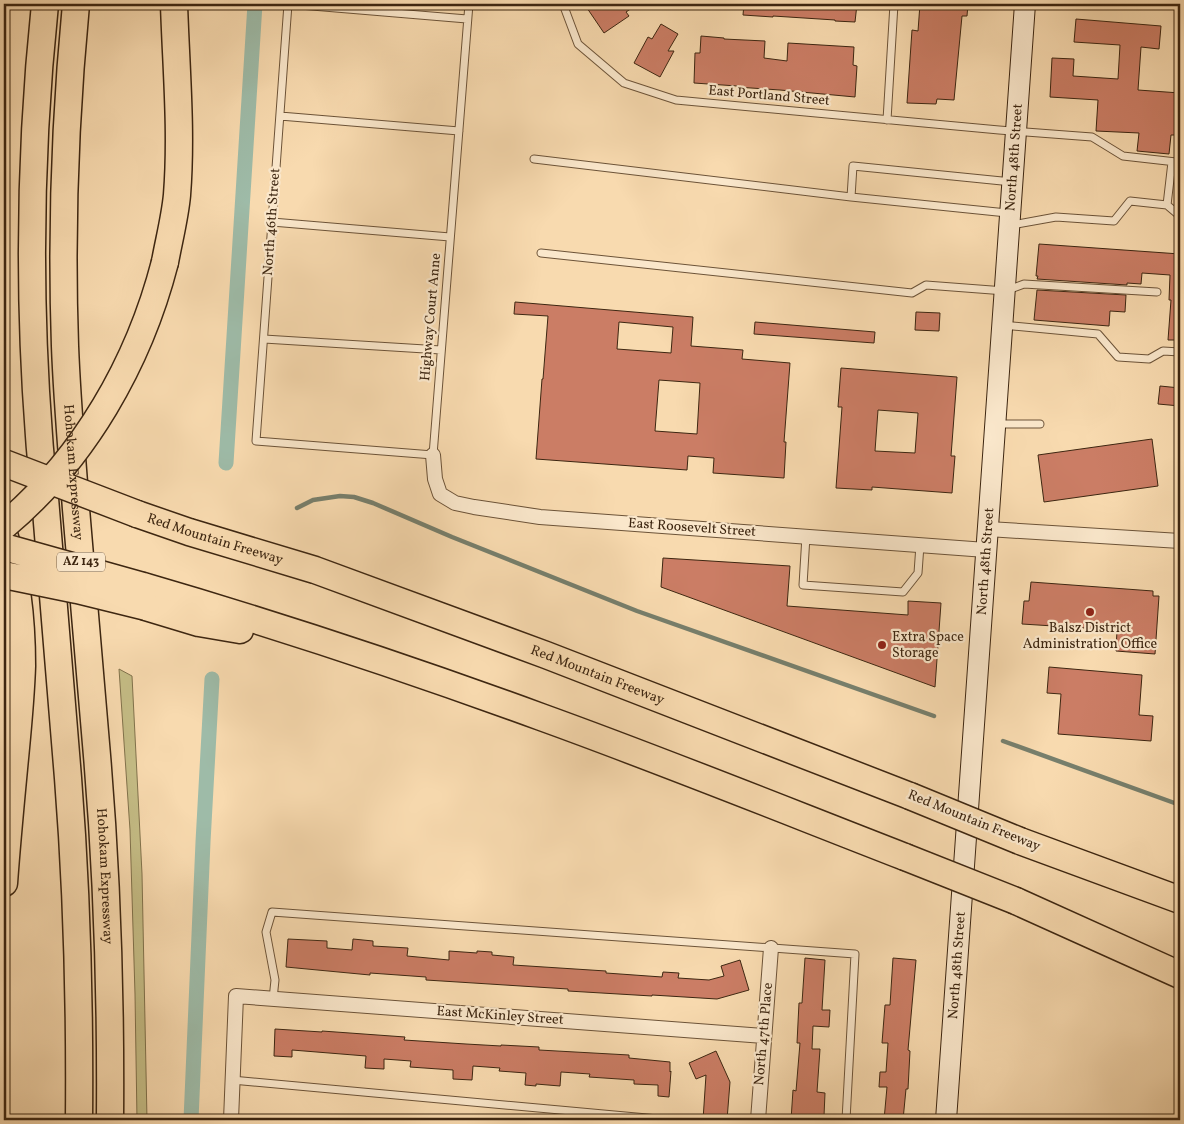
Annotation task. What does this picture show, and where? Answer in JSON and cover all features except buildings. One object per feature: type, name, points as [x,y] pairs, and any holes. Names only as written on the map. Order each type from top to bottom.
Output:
[{"type":"highway","name":"AZ 143","points":[[45,4],[32,226],[34,331],[39,437],[74,866],[79,990],[79,1120]]},
{"type":"highway","name":"Hohokam Expressway","points":[[76,4],[64,176],[65,350],[103,842],[109,958],[110,1120]]},
{"type":"highway","points":[[4,526],[46,486],[80,444],[107,403],[142,333],[158,287],[174,215],[178,161],[174,4]]},
{"type":"highway","points":[[4,462],[138,514]]},
{"type":"highway","name":"Red Mountain Freeway","points":[[4,477],[138,514],[188,532],[315,570],[546,655],[910,796],[1020,841],[1180,900]]},
{"type":"highway","points":[[4,534],[18,602],[22,666],[4,883]]},
{"type":"highway","points":[[4,547],[145,597],[199,623],[340,647],[557,722],[1180,963]]},
{"type":"highway","points":[[4,575],[77,590],[145,597]]},
{"type":"highway","points":[[1016,900],[1180,975]]},
{"type":"street","name":"North 48th Street","points":[[946,1120],[1025,4]]},
{"type":"street","name":"East Roosevelt Street","points":[[433,455],[435,479],[440,494],[455,503],[468,506],[540,517],[986,550]]},
{"type":"street","points":[[988,530],[1180,542]]},
{"type":"street","name":"North 47th Place","points":[[758,1120],[771,948]]},
{"type":"street","name":"East McKinley Street","points":[[232,1080],[236,996],[764,1036]]},
{"type":"street","points":[[231,1120],[232,1080]]},
{"type":"lane","points":[[288,4],[467,20]]},
{"type":"lane","name":"North 46th Street","points":[[288,4],[256,441],[433,455]]},
{"type":"lane","name":"Highway Court Anne","points":[[433,455],[469,4]]},
{"type":"lane","name":"East Portland Street","points":[[562,4],[578,44],[624,83],[676,100],[1016,132],[1092,137],[1123,156],[1172,162],[1180,161]]},
{"type":"lane","points":[[886,120],[894,4]]},
{"type":"lane","points":[[280,116],[458,131]]},
{"type":"lane","points":[[534,159],[851,197],[1010,219],[1056,217],[1114,221],[1130,201],[1167,205],[1180,216]]},
{"type":"lane","points":[[1167,205],[1172,162]]},
{"type":"lane","points":[[851,197],[853,166],[1012,182]]},
{"type":"lane","points":[[272,222],[450,237]]},
{"type":"lane","points":[[541,253],[912,293],[926,285],[1005,291],[1024,284],[1157,292]]},
{"type":"lane","points":[[1002,325],[1098,334],[1118,357],[1149,359],[1163,352],[1180,352]]},
{"type":"lane","points":[[264,339],[441,350]]},
{"type":"lane","points":[[996,424],[1040,424]]},
{"type":"lane","points":[[806,536],[803,585],[903,592],[918,573],[920,545]]},
{"type":"lane","points":[[273,999],[275,980],[266,932],[272,912],[855,954],[846,1120]]},
{"type":"lane","points":[[232,1080],[669,1120]]},
{"type":"shaded area","points":[[119,669],[132,676],[142,874],[147,1120],[137,1120],[130,830]]},
{"type":"waterway","points":[[226,463],[255,4]]},
{"type":"waterway","points":[[297,508],[313,500],[340,496],[354,497],[373,503],[452,537],[637,611],[934,716]]},
{"type":"waterway","points":[[191,1120],[212,679]]},
{"type":"waterway","points":[[1003,741],[1180,805]]},
{"type":"place","name":"Balsz District Administration Office","points":[[1090,612]]},
{"type":"place","name":"Extra Space Storage","points":[[882,645]]}]
